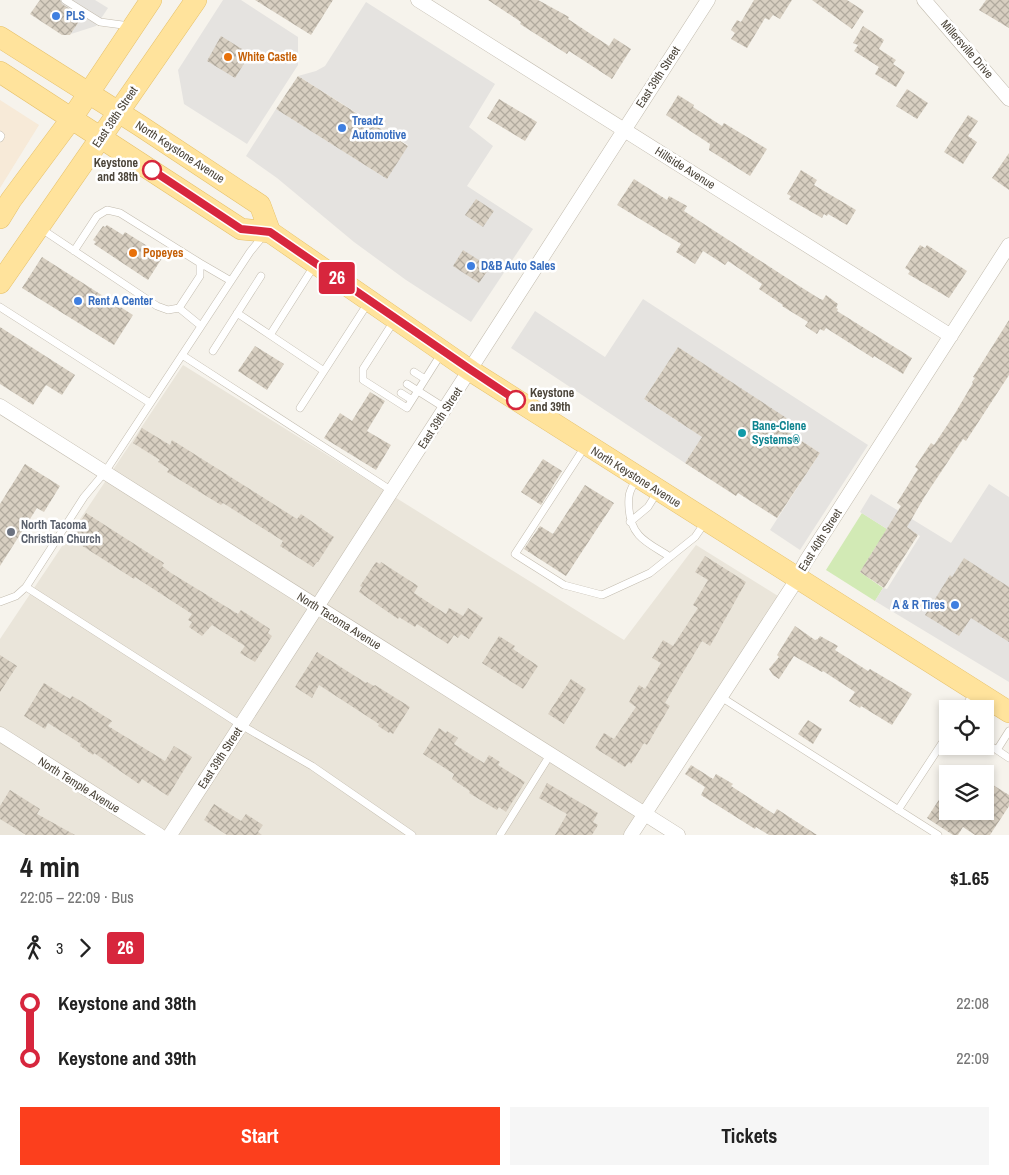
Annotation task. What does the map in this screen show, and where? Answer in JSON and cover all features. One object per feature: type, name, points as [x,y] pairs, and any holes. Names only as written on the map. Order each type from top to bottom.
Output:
[{"type":"main road","points":[[6,205],[72,118],[151,0]]},
{"type":"main road","name":"East 38th Street","points":[[0,283],[196,0]]},
{"type":"main road","name":"North Keystone Avenue","points":[[0,37],[260,205],[268,232],[443,352],[586,445],[1009,712]]},
{"type":"main road","points":[[0,72],[241,229],[268,232]]},
{"type":"street","name":"Hillside Avenue","points":[[418,0],[951,336]]},
{"type":"street","name":"East 39th Street","points":[[170,835],[708,0]]},
{"type":"street","name":"Millersville Drive","points":[[924,0],[1009,99]]},
{"type":"street","name":"East 40th Street","points":[[631,835],[1009,245]]},
{"type":"street","name":"North Tacoma Avenue","points":[[0,406],[678,835]]},
{"type":"street","name":"North Temple Avenue","points":[[0,734],[159,835]]},
{"type":"lane","points":[[65,0],[100,22],[133,27]]},
{"type":"lane","points":[[74,250],[97,216],[107,210],[120,213],[231,281]]},
{"type":"lane","points":[[39,228],[157,306],[168,310],[179,308],[200,276],[200,263]]},
{"type":"lane","points":[[0,602],[16,596],[26,587],[84,497],[104,472],[250,252],[268,232]]},
{"type":"lane","points":[[270,334],[316,264]]},
{"type":"lane","points":[[213,351],[261,276]]},
{"type":"lane","points":[[300,408],[370,301]]},
{"type":"lane","points":[[0,307],[150,403]]},
{"type":"lane","points":[[179,308],[201,326]]},
{"type":"lane","points":[[237,313],[324,370]]},
{"type":"lane","points":[[395,318],[363,369],[363,380],[407,408],[443,352]]},
{"type":"lane","points":[[376,347],[384,352]]},
{"type":"lane","points":[[182,355],[393,491]]},
{"type":"lane","points":[[369,359],[377,364]]},
{"type":"lane","points":[[363,369],[370,374]]},
{"type":"lane","points":[[414,372],[425,379]]},
{"type":"lane","points":[[407,384],[446,409]]},
{"type":"lane","points":[[401,393],[412,400]]},
{"type":"lane","points":[[586,445],[515,554],[564,584],[602,595],[650,573],[695,537],[706,521]]},
{"type":"lane","points":[[638,478],[628,494],[630,522],[638,536],[670,557]]},
{"type":"lane","points":[[630,522],[648,507],[658,490]]},
{"type":"lane","points":[[26,587],[241,725],[312,766],[412,835]]},
{"type":"lane","points":[[970,700],[975,691]]},
{"type":"lane","points":[[721,697],[938,835]]},
{"type":"lane","points":[[997,750],[1009,731]]},
{"type":"lane","points":[[898,810],[939,748]]},
{"type":"lane","points":[[994,748],[1009,758]]},
{"type":"lane","points":[[500,835],[550,754]]},
{"type":"shaded area","points":[[53,0],[95,0],[108,8],[96,26],[71,34],[81,18]]},
{"type":"shaded area","points":[[223,0],[241,0],[298,37],[298,65],[247,144],[184,104],[178,70]]},
{"type":"shaded area","points":[[366,2],[495,84],[469,127],[493,146],[467,186],[533,229],[471,322],[406,280],[354,242],[277,178],[246,156],[276,109],[387,179],[408,145],[298,76],[316,71],[325,66]]},
{"type":"shaded area","points":[[0,100],[39,125],[0,188]]},
{"type":"shaded area","points":[[643,299],[868,445],[800,550],[770,530],[820,453],[782,428],[787,419],[678,347],[644,399],[702,437],[685,463],[511,348],[535,311],[605,357]]},
{"type":"shaded area","points":[[183,365],[624,640],[696,545],[778,596],[624,835],[0,835],[0,639]]},
{"type":"shaded area","points":[[989,484],[1009,497],[1009,682],[875,601],[883,588],[887,589],[920,536],[894,519],[887,529],[860,512],[871,494],[951,543]]},
{"type":"green space","points":[[862,513],[887,529],[860,572],[883,588],[875,601],[826,570]]},
{"type":"building","name":"PLS","points":[[40,0],[60,0],[62,4],[82,17],[70,35],[62,35],[30,14]]},
{"type":"building","points":[[255,0],[333,0],[311,35]]},
{"type":"building","points":[[488,0],[538,0],[569,17],[568,19],[609,46],[614,38],[631,49],[612,79],[569,51],[567,54],[520,24],[521,22]]},
{"type":"building","points":[[754,0],[792,0],[780,19],[773,15],[769,20],[765,18],[747,48],[731,39],[735,33],[731,30],[737,20],[741,22]]},
{"type":"building","points":[[812,0],[847,0],[864,11],[852,29]]},
{"type":"building","points":[[986,0],[1009,0],[1009,28],[979,10]]},
{"type":"building","points":[[863,26],[884,40],[879,49],[896,60],[893,64],[905,72],[896,87],[875,74],[879,67],[854,51],[858,45],[853,43]]},
{"type":"building","name":"White Castle","points":[[221,36],[250,54],[235,78],[207,61]]},
{"type":"building","name":"Treadz Automotive","points":[[298,76],[408,146],[387,179],[276,109]]},
{"type":"building","points":[[907,89],[928,103],[917,119],[896,106]]},
{"type":"building","points":[[678,95],[722,126],[724,123],[767,149],[750,176],[709,150],[710,144],[666,115]]},
{"type":"building","points":[[499,99],[537,122],[525,141],[487,118]]},
{"type":"building","points":[[968,115],[978,121],[968,136],[977,142],[963,164],[944,152]]},
{"type":"building","points":[[1009,153],[1009,190],[992,178]]},
{"type":"building","points":[[801,170],[817,180],[814,185],[856,210],[847,225],[828,214],[827,216],[824,214],[822,218],[789,199],[791,196],[787,194]]},
{"type":"building","points":[[634,179],[667,200],[669,196],[687,206],[684,211],[820,299],[823,300],[826,295],[838,304],[837,311],[912,358],[903,374],[874,356],[873,358],[826,328],[824,331],[820,329],[817,334],[805,326],[808,322],[759,289],[762,284],[728,261],[725,265],[703,251],[695,264],[676,252],[681,244],[617,205]]},
{"type":"building","points":[[476,199],[494,211],[483,227],[465,215]]},
{"type":"building","name":"Popeyes","points":[[107,225],[123,235],[125,232],[160,254],[159,256],[162,258],[148,280],[94,244],[96,242],[93,240],[103,226]]},
{"type":"building","points":[[920,245],[925,248],[927,245],[967,271],[949,298],[908,274],[910,271],[905,268]]},
{"type":"building","name":"D&B Auto Sales","points":[[463,250],[490,267],[479,283],[453,266]]},
{"type":"building","name":"Rent A Center","points":[[42,257],[133,315],[114,345],[22,288]]},
{"type":"building","points":[[1009,320],[1009,375],[966,441],[963,439],[925,496],[907,527],[918,535],[884,588],[860,572],[901,506],[897,503],[918,469],[915,467],[931,443],[934,445],[954,415],[973,383],[975,378],[973,377]]},
{"type":"building","points":[[0,327],[75,375],[62,395],[46,385],[33,405],[0,384]]},
{"type":"building","points":[[255,346],[284,364],[267,390],[238,371]]},
{"type":"building","name":"Bane-Clene Systems®","points":[[678,347],[788,419],[782,428],[820,453],[777,518],[738,493],[736,496],[685,463],[702,437],[644,399]]},
{"type":"building","points":[[370,392],[385,401],[367,431],[391,445],[376,470],[324,438],[340,413],[352,421]]},
{"type":"building","points":[[142,428],[170,445],[172,440],[297,519],[301,514],[334,537],[318,562],[313,567],[280,546],[283,541],[223,503],[221,505],[167,472],[169,469],[158,462],[160,460],[133,443]]},
{"type":"building","points":[[543,459],[562,471],[541,505],[521,492]]},
{"type":"building","name":"North Tacoma Christian Church","points":[[25,464],[60,486],[44,512],[37,508],[0,566],[0,504]]},
{"type":"building","points":[[585,485],[614,503],[566,576],[524,549],[540,526],[553,534]]},
{"type":"building","points":[[86,513],[164,563],[162,566],[171,573],[238,614],[241,610],[270,629],[268,633],[272,636],[255,662],[240,653],[245,646],[212,625],[202,636],[189,627],[192,622],[188,620],[192,614],[70,538]]},
{"type":"building","points":[[705,556],[746,582],[710,646],[702,641],[665,703],[670,706],[647,745],[644,743],[631,764],[629,762],[625,767],[595,748],[604,733],[614,739],[636,707],[629,702],[639,685],[645,689],[661,663],[652,658],[663,640],[673,646],[698,608],[693,605],[708,580],[695,572]]},
{"type":"building","name":"A & R Tires","points":[[964,558],[1009,587],[1009,642],[971,618],[959,636],[925,615],[950,575],[952,577]]},
{"type":"building","points":[[376,562],[380,564],[381,562],[418,586],[414,593],[446,614],[449,608],[463,616],[468,608],[483,618],[469,639],[461,634],[458,638],[454,635],[448,644],[417,624],[415,627],[399,617],[398,619],[359,592],[362,587],[360,586]]},
{"type":"building","points":[[795,626],[815,640],[820,636],[838,646],[835,650],[868,671],[870,669],[912,694],[892,725],[849,701],[855,692],[823,671],[794,656],[779,679],[773,675],[769,669],[779,657],[777,655]]},
{"type":"building","points":[[499,636],[515,646],[513,649],[538,666],[523,689],[482,663]]},
{"type":"building","points":[[317,652],[366,683],[375,685],[410,707],[393,734],[378,726],[379,724],[319,685],[312,698],[295,687]]},
{"type":"building","points":[[0,655],[17,666],[0,692]]},
{"type":"building","points":[[571,679],[586,689],[564,724],[548,714]]},
{"type":"building","points":[[44,683],[70,699],[72,696],[112,721],[108,726],[165,761],[174,746],[192,757],[168,796],[142,779],[139,784],[94,753],[93,755],[80,746],[81,744],[48,723],[45,729],[24,716]]},
{"type":"building","points":[[808,720],[822,729],[813,744],[798,734]]},
{"type":"building","points":[[439,728],[458,738],[454,744],[484,763],[489,755],[500,762],[498,765],[525,782],[506,812],[499,807],[497,810],[469,793],[470,791],[452,779],[454,774],[423,754]]},
{"type":"building","points":[[691,765],[713,779],[716,774],[774,814],[777,809],[817,835],[769,835],[756,827],[755,829],[701,795],[705,787],[685,774]]},
{"type":"building","points":[[547,783],[598,813],[593,822],[598,825],[592,835],[555,835],[567,814],[539,798]]},
{"type":"building","points":[[994,786],[1009,795],[1009,806],[990,835],[975,835],[963,827],[958,835],[953,835],[927,818],[939,800],[939,820],[994,820]]},
{"type":"building","points":[[10,790],[40,809],[37,814],[75,835],[26,835],[0,819],[0,806]]},
{"type":"building","points":[[214,804],[241,821],[246,814],[263,825],[258,832],[262,835],[227,835],[204,820]]},
{"type":"bus line","name":"26","points":[[152,170],[241,229],[270,232],[516,400]]},
{"type":"place","name":"PLS","points":[[56,16]]},
{"type":"place","name":"White Castle","points":[[228,57]]},
{"type":"place","name":"Treadz Automotive","points":[[342,128]]},
{"type":"place","name":"Keystone and 38th","points":[[152,170]]},
{"type":"place","name":"Popeyes","points":[[133,253]]},
{"type":"place","name":"D&B Auto Sales","points":[[471,266]]},
{"type":"place","name":"Rent A Center","points":[[78,301]]},
{"type":"place","name":"Keystone and 39th","points":[[516,400]]},
{"type":"place","name":"Bane-Clene Systems®","points":[[742,433]]},
{"type":"place","name":"North Tacoma Christian Church","points":[[11,532]]},
{"type":"place","name":"A & R Tires","points":[[955,605]]}]
